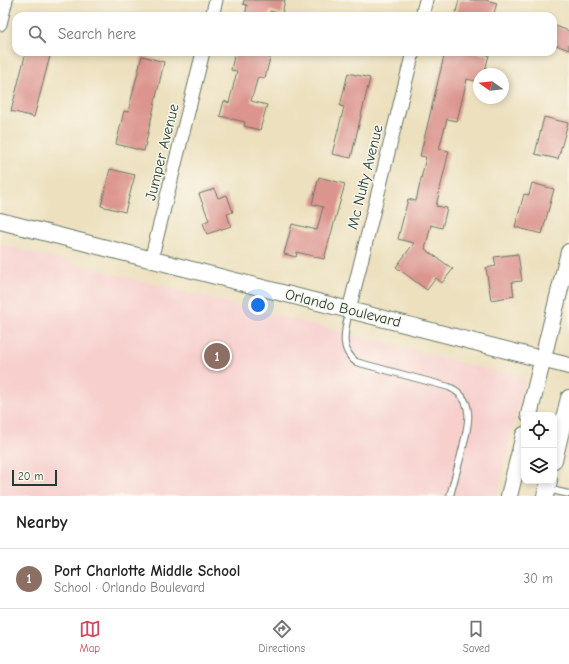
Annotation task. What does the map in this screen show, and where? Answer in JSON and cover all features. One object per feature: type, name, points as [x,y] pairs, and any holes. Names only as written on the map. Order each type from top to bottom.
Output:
[{"type":"street","points":[[0,24],[6,0]]},
{"type":"street","points":[[213,12],[216,0]]},
{"type":"street","points":[[423,12],[426,0]]},
{"type":"street","name":"Jumper Avenue","points":[[151,260],[202,56]]},
{"type":"street","name":"Mc Nulty Avenue","points":[[349,310],[412,56]]},
{"type":"street","name":"Orlando Boulevard","points":[[0,221],[569,366]]},
{"type":"street","points":[[530,412],[569,252]]},
{"type":"street","points":[[557,448],[569,398]]},
{"type":"street","points":[[509,496],[521,447]]},
{"type":"lane","points":[[349,310],[344,342],[346,350],[353,360],[360,364],[449,387],[459,392],[465,400],[469,416],[450,496]]},
{"type":"lane","points":[[547,489],[569,494]]},
{"type":"shaded area","points":[[0,244],[525,379],[497,496],[0,496]]},
{"type":"building","points":[[244,0],[285,0],[282,12],[246,12],[247,5],[243,4]]},
{"type":"building","points":[[459,0],[485,0],[497,3],[494,12],[456,12]]},
{"type":"building","points":[[557,26],[569,31],[569,50],[557,46]]},
{"type":"building","points":[[25,56],[50,56],[34,117],[11,111]]},
{"type":"building","points":[[142,56],[164,62],[144,151],[116,144],[124,111],[128,112]]},
{"type":"building","points":[[234,56],[270,56],[265,78],[258,77],[251,101],[267,105],[260,130],[244,126],[245,122],[220,116],[224,101],[229,103],[237,71],[231,70]]},
{"type":"building","points":[[444,56],[489,56],[486,68],[473,68],[473,80],[467,79],[457,121],[447,119],[439,149],[449,151],[436,206],[447,208],[442,228],[431,225],[425,249],[453,269],[442,283],[436,278],[427,290],[396,267],[414,243],[398,239],[408,199],[416,201],[426,157],[420,156]]},
{"type":"building","points":[[348,73],[370,78],[351,158],[332,154],[344,107],[340,106]]},
{"type":"building","points":[[544,117],[568,123],[558,159],[535,154]]},
{"type":"building","points":[[110,169],[135,175],[125,212],[101,206]]},
{"type":"building","points":[[319,177],[345,184],[324,259],[297,252],[296,257],[284,254],[292,224],[317,230],[323,207],[312,204]]},
{"type":"building","points":[[532,183],[554,189],[542,234],[515,227],[524,194],[529,195]]},
{"type":"building","points":[[214,189],[218,198],[227,195],[233,212],[227,214],[231,226],[207,234],[203,223],[209,220],[199,194]]},
{"type":"building","points":[[518,254],[522,281],[512,282],[514,296],[491,300],[486,268],[496,266],[494,257]]},
{"type":"place","name":"Port Charlotte Middle School","points":[[217,356]]}]
